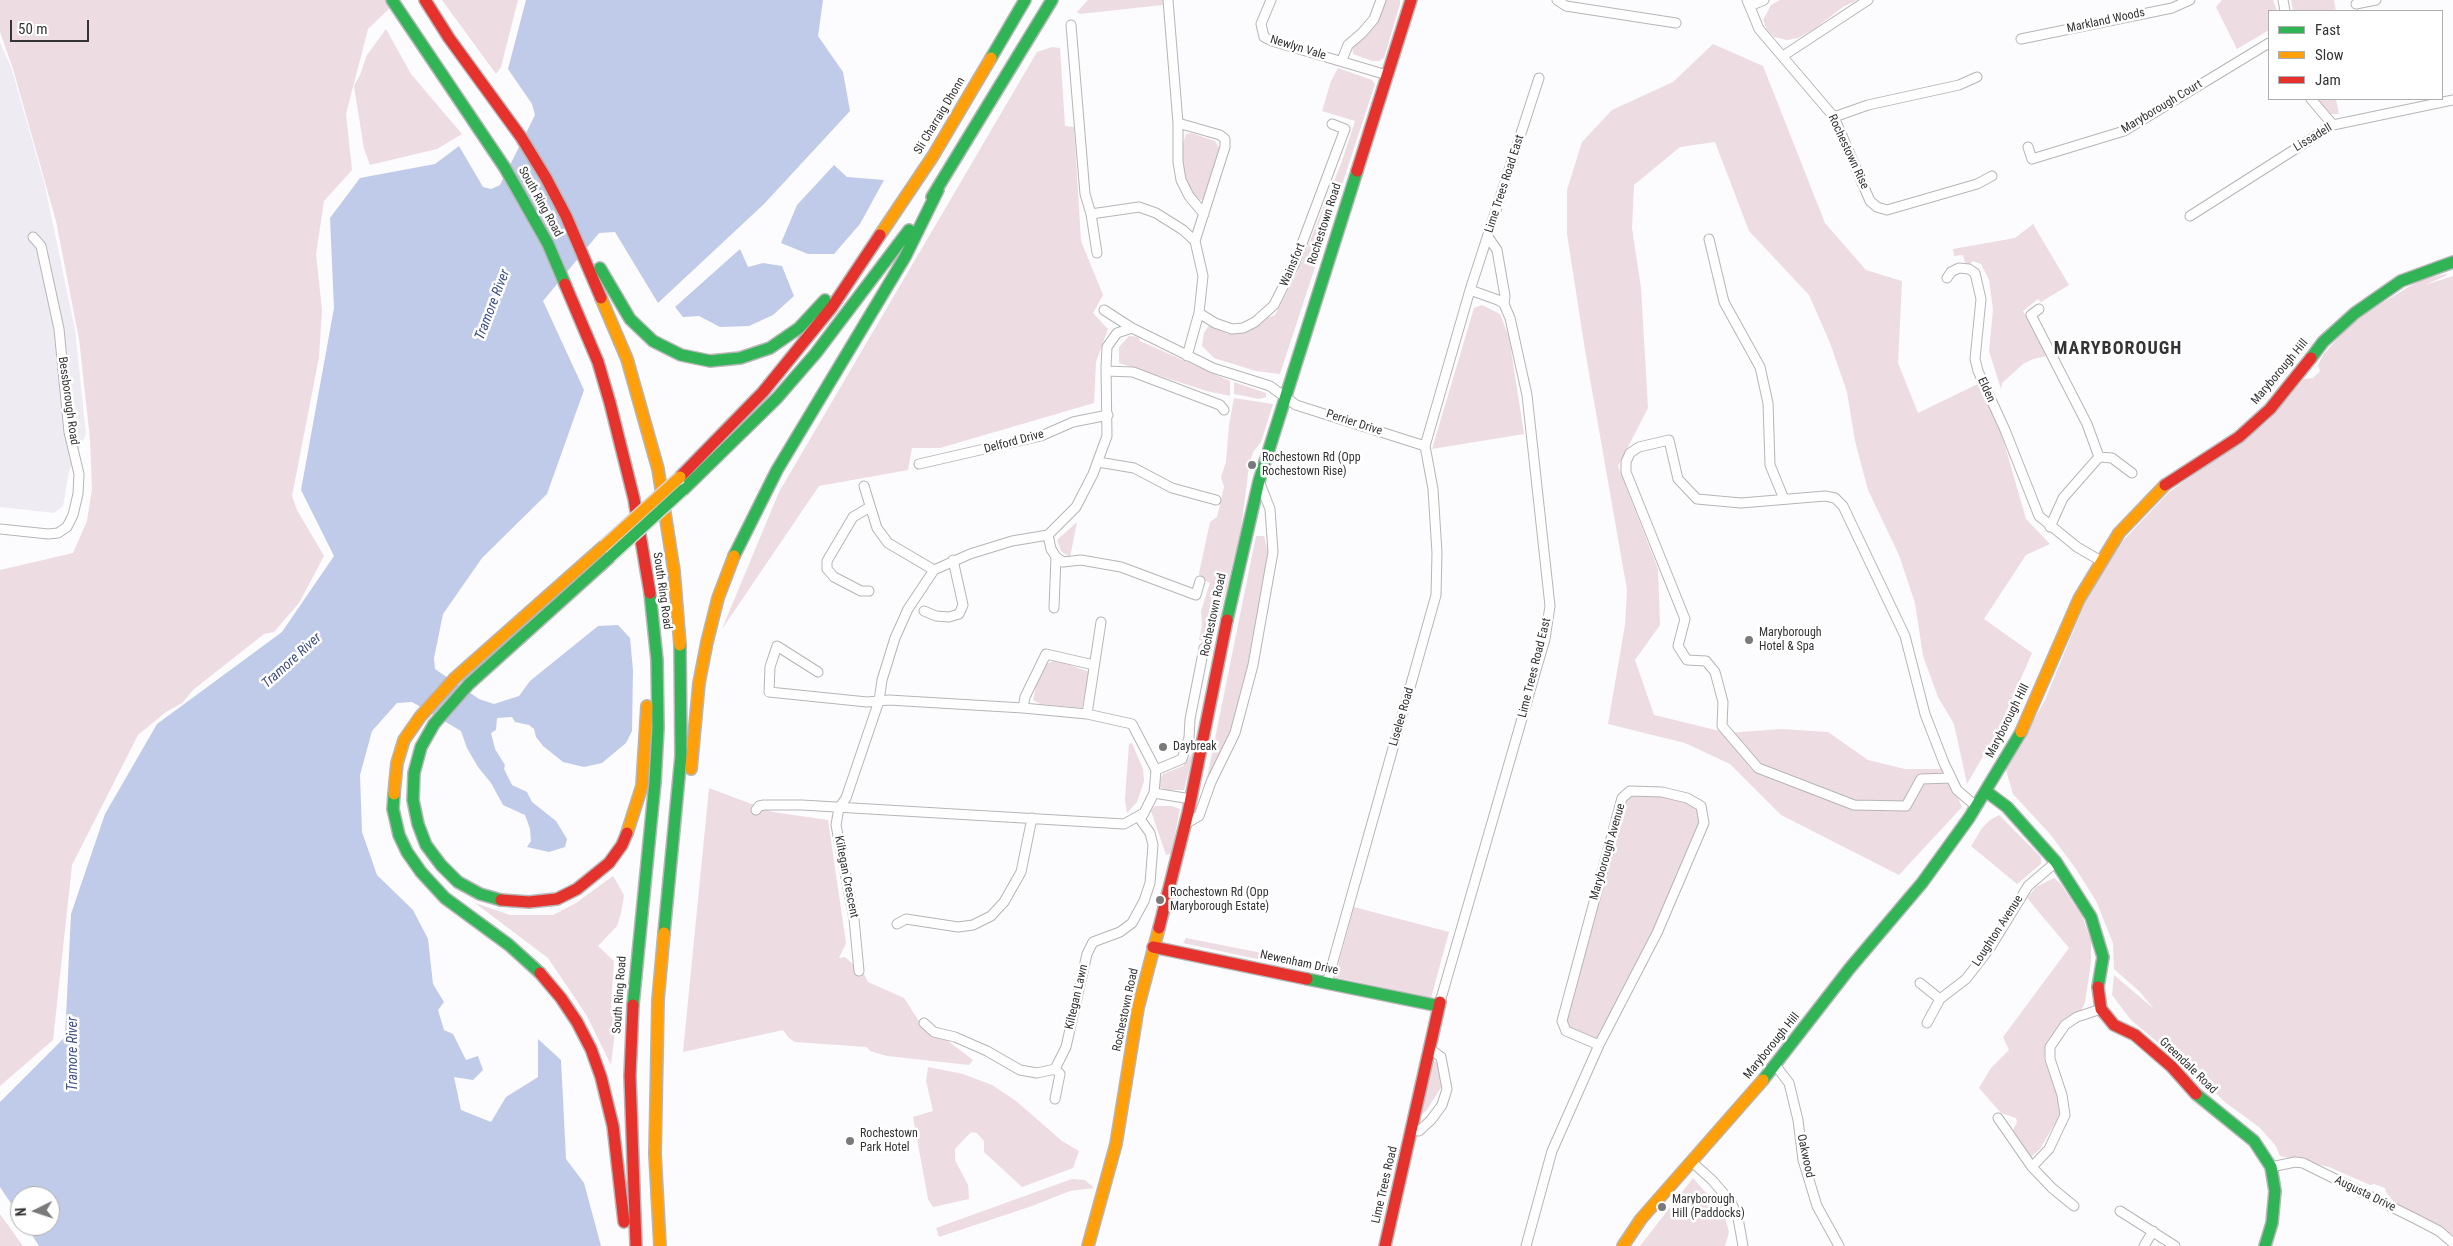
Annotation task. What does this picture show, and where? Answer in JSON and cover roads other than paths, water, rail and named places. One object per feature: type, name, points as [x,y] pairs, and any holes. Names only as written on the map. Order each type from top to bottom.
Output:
[{"type":"main road","name":"South Ring Road","points":[[392,0],[505,168],[548,244],[567,284],[598,362],[634,498],[652,608],[657,660],[658,728],[655,782],[637,953],[630,1076],[636,1246]]},
{"type":"main road","name":"South Ring Road","points":[[425,0],[449,38],[521,137],[586,250],[627,359],[658,469],[674,571],[681,661],[681,756],[658,1000],[655,1154],[660,1246]]},
{"type":"main road","name":"Sli Charraig Dhonn","points":[[875,244],[933,156],[1025,0]]},
{"type":"main road","points":[[652,608],[646,746],[642,786],[633,820],[622,845],[609,863],[577,889],[557,899],[529,902],[503,901],[480,894],[458,882],[441,865],[426,845],[418,824],[413,800],[414,773],[421,747],[434,724],[469,684],[683,490],[764,411],[816,353],[900,244],[938,190],[1052,0]]},
{"type":"main road","name":"Rochestown Road","points":[[1088,1246],[1116,1144],[1138,1008],[1185,824],[1237,572],[1259,480],[1411,0]]},
{"type":"main road","points":[[658,1000],[685,839],[699,683],[718,598],[752,516],[905,257],[938,190]]},
{"type":"main road","points":[[586,250],[630,319],[653,341],[681,355],[710,361],[740,358],[770,348],[799,328],[875,244]]},
{"type":"main road","points":[[628,1246],[613,1126],[601,1077],[591,1048],[561,998],[538,971],[509,945],[445,898],[407,852],[399,835],[393,809],[397,763],[404,740],[420,716],[455,678],[680,477],[763,392],[832,307],[875,244]]},
{"type":"main road","name":"Maryborough Hill","points":[[1623,1246],[1641,1219],[1776,1066],[1850,968],[1922,884],[1976,807],[2023,729],[2079,599],[2119,533],[2160,488],[2238,436],[2264,414],[2295,379],[2323,342],[2356,313],[2401,281],[2453,262]]},
{"type":"main road","points":[[1986,792],[2007,807],[2056,862],[2091,917],[2104,957],[2098,990],[2102,1009]]},
{"type":"main road","name":"Newenham Drive","points":[[1153,947],[1440,1004]]},
{"type":"main road","name":"Lime Trees Road","points":[[1385,1246],[1440,1004]]},
{"type":"main road","name":"Greendale Road","points":[[2102,1009],[2114,1025],[2135,1035],[2172,1067],[2193,1092],[2254,1141],[2271,1167],[2275,1202],[2265,1246]]},
{"type":"street","points":[[1168,0],[1178,123],[1180,180],[1188,196],[1204,214]]},
{"type":"street","name":"Newlyn Vale","points":[[1271,0],[1261,24],[1264,37],[1272,41],[1387,74]]},
{"type":"street","name":"Newlyn Vale","points":[[1342,60],[1348,45],[1374,19],[1381,0]]},
{"type":"street","points":[[1557,0],[1566,6],[1676,23]]},
{"type":"street","points":[[1748,3],[1764,0]]},
{"type":"street","points":[[1783,56],[1868,0]]},
{"type":"street","name":"Markland Woods","points":[[2021,39],[2172,8],[2190,0]]},
{"type":"street","points":[[2356,4],[2376,0]]},
{"type":"street","name":"Rochestown Rise","points":[[1748,3],[1759,29],[1834,117],[1870,201],[1877,208],[1887,210],[1977,184],[1992,176]]},
{"type":"street","points":[[1070,25],[1085,194],[1091,214],[1097,253]]},
{"type":"street","name":"Maryborough Court","points":[[2028,147],[2032,159],[2124,131],[2268,44]]},
{"type":"street","name":"Lime Trees Road East","points":[[1425,446],[1470,290],[1539,78]]},
{"type":"street","points":[[1834,117],[1868,105],[1977,78]]},
{"type":"street","points":[[2312,100],[2332,125]]},
{"type":"street","name":"Lissadell","points":[[2190,216],[2332,125],[2453,100]]},
{"type":"street","points":[[1178,123],[1220,135],[1225,139],[1225,147],[1195,241],[1204,276],[1199,313],[1187,356]]},
{"type":"street","name":"Wainsfort","points":[[1199,313],[1215,323],[1232,329],[1255,322],[1274,305],[1294,265],[1345,129],[1332,124]]},
{"type":"street","points":[[1091,214],[1139,207],[1156,213],[1183,230],[1195,241]]},
{"type":"street","name":"Bessborough Road","points":[[0,529],[48,534],[58,533],[68,527],[74,514],[78,494],[79,474],[70,432],[59,330],[41,246],[33,237]]},
{"type":"street","name":"Lime Trees Road East","points":[[1440,1004],[1548,624],[1550,606],[1528,395],[1510,318],[1504,304],[1506,296],[1498,250],[1488,237]]},
{"type":"street","points":[[1709,239],[1724,302],[1760,367],[1768,403],[1770,465],[1784,499]]},
{"type":"street","name":"Elden","points":[[1947,278],[1951,272],[1959,268],[1969,269],[1975,273],[1981,299],[1975,359],[1978,371],[2005,430],[2039,516],[2050,527],[2077,547],[2101,561]]},
{"type":"street","points":[[1470,290],[1504,304]]},
{"type":"street","points":[[2039,309],[2031,315],[2087,424],[2100,457]]},
{"type":"street","name":"Perrier Drive","points":[[1104,310],[1132,328],[1213,368],[1270,386],[1296,405],[1425,446]]},
{"type":"street","points":[[879,701],[882,680],[895,638],[908,609],[934,570],[953,560],[1012,541],[1048,535],[1076,507],[1098,462],[1107,436],[1107,347],[1117,333],[1132,328]]},
{"type":"street","points":[[1106,372],[1133,372],[1220,405],[1224,410]]},
{"type":"street","name":"Delford Drive","points":[[919,464],[1041,436],[1073,422],[1108,415]]},
{"type":"street","points":[[1950,778],[1922,779],[1906,806],[1854,805],[1758,768],[1722,726],[1723,702],[1715,672],[1706,661],[1687,660],[1678,646],[1685,619],[1626,472],[1626,462],[1630,453],[1639,447],[1669,440],[1678,478],[1698,499],[1741,503],[1825,496],[1836,498],[1843,506],[1905,636],[1925,714],[1950,778],[1957,790],[1976,807]]},
{"type":"street","name":"Liselee Road","points":[[1327,983],[1436,595],[1437,553],[1433,489],[1425,446]]},
{"type":"street","points":[[2050,527],[2063,498],[2100,457]]},
{"type":"street","points":[[2100,457],[2112,458],[2132,473]]},
{"type":"street","points":[[1098,462],[1134,468],[1172,488],[1216,500]]},
{"type":"street","points":[[1185,824],[1199,816],[1211,782],[1234,733],[1253,666],[1273,552],[1270,510],[1259,480]]},
{"type":"street","points":[[864,486],[877,528],[888,543],[934,570]]},
{"type":"street","points":[[869,591],[861,592],[834,576],[827,569],[827,561],[853,517],[870,506]]},
{"type":"street","points":[[1048,535],[1051,549],[1056,557],[1063,562],[1081,560],[1121,567],[1196,594],[1200,581]]},
{"type":"street","points":[[1054,608],[1056,557]]},
{"type":"street","points":[[924,611],[936,616],[949,617],[959,614],[963,605],[953,560]]},
{"type":"street","points":[[1087,714],[1101,622]]},
{"type":"street","points":[[756,810],[759,806],[764,805],[1124,824],[1144,813],[1154,793],[1156,770],[1132,724],[1087,714],[1023,708],[924,701],[857,701],[769,692],[770,667],[776,646],[818,672]]},
{"type":"street","points":[[1156,770],[1182,759],[1189,738],[1190,719],[1204,648]]},
{"type":"street","points":[[1023,708],[1025,697],[1046,654],[1094,666]]},
{"type":"street","name":"Kiltegan Crescent","points":[[859,971],[854,918],[836,826],[839,808],[846,798],[879,701]]},
{"type":"street","name":"Maryborough Avenue","points":[[1526,1246],[1552,1151],[1599,1045],[1657,932],[1704,823],[1701,806],[1687,798],[1662,792],[1630,791],[1622,798],[1563,1010],[1562,1021],[1566,1031],[1599,1045]]},
{"type":"street","points":[[1154,793],[1190,799]]},
{"type":"street","name":"Kiltegan Lawn","points":[[1055,1069],[1066,1046],[1087,954],[1093,942],[1120,932],[1132,923],[1144,901],[1150,883],[1153,845],[1150,833],[1140,819],[1144,813]]},
{"type":"street","points":[[897,924],[906,919],[958,927],[973,925],[991,916],[1004,902],[1021,872],[1032,818]]},
{"type":"street","name":"Loughton Avenue","points":[[1927,1023],[1940,999],[1966,979],[1990,948],[2023,892],[2056,862]]},
{"type":"street","points":[[1920,983],[1940,999]]},
{"type":"street","points":[[2032,1168],[2049,1149],[2065,1115],[2062,1095],[2050,1059],[2050,1047],[2065,1025],[2076,1017],[2102,1009]]},
{"type":"street","points":[[924,1022],[934,1032],[955,1037],[987,1051],[1020,1070],[1037,1073],[1055,1069],[1060,1074],[1055,1099]]},
{"type":"street","points":[[1412,1130],[1419,1131],[1431,1120],[1442,1105],[1447,1089],[1441,1057],[1430,1049]]},
{"type":"street","name":"Oakwood","points":[[1776,1066],[1789,1083],[1798,1120],[1803,1160],[1818,1206],[1839,1246]]},
{"type":"street","points":[[1998,1118],[2032,1168],[2074,1206]]},
{"type":"street","points":[[1691,1161],[1712,1180],[1731,1202],[1738,1218],[1743,1246]]},
{"type":"street","name":"Augusta Drive","points":[[2271,1167],[2295,1162],[2303,1163],[2416,1218],[2439,1231],[2453,1243]]},
{"type":"street","points":[[2120,1211],[2175,1246]]},
{"type":"street","points":[[2144,1246],[2153,1231]]},
{"type":"water","name":"Tramore River","points":[[526,0],[823,0],[818,36],[843,72],[850,111],[764,204],[658,303],[615,232],[599,233],[543,301],[584,390],[547,494],[482,558],[443,614],[434,658],[435,669],[479,699],[494,704],[519,696],[530,681],[598,626],[618,625],[630,638],[633,670],[632,731],[626,743],[602,763],[584,767],[563,762],[543,746],[536,737],[534,729],[529,725],[515,722],[512,717],[497,718],[496,730],[491,733],[495,749],[505,765],[504,769],[512,785],[527,792],[532,802],[556,821],[567,839],[565,847],[549,852],[527,847],[531,841],[530,829],[525,815],[503,805],[491,783],[478,767],[467,748],[461,731],[412,702],[397,703],[372,731],[360,775],[362,832],[377,875],[413,910],[428,939],[433,984],[444,1002],[438,1010],[444,1030],[453,1034],[466,1060],[478,1056],[483,1070],[473,1080],[454,1077],[461,1110],[491,1122],[506,1097],[538,1077],[538,1039],[561,1060],[566,1159],[584,1183],[601,1246],[39,1246],[32,1236],[60,1236],[60,1186],[10,1186],[10,1202],[0,1187],[0,1102],[65,1037],[71,914],[105,814],[157,724],[282,632],[334,556],[301,490],[334,308],[330,218],[360,178],[435,164],[459,146],[483,187],[491,189],[500,185],[535,115],[532,104],[508,69]]},
{"type":"water","points":[[834,165],[847,177],[884,180],[860,224],[834,254],[808,254],[781,243],[797,205]]},
{"type":"water","points":[[740,249],[748,267],[763,263],[782,266],[794,296],[773,315],[749,326],[720,327],[699,316],[683,317],[675,307]]},
{"type":"place","name":"Rochestown Rd (Opp Rochestown Rise)","points":[[1252,465]]},
{"type":"place","name":"Maryborough Hotel & Spa","points":[[1749,640]]},
{"type":"place","name":"Daybreak","points":[[1163,747]]},
{"type":"place","name":"Rochestown Rd (Opp Maryborough Estate)","points":[[1160,900]]},
{"type":"place","name":"Rochestown Park Hotel","points":[[850,1141]]},
{"type":"place","name":"Maryborough Hill (Paddocks)","points":[[1662,1207]]},
{"type":"district","name":"MARYBOROUGH","points":[[2118,349]]}]
